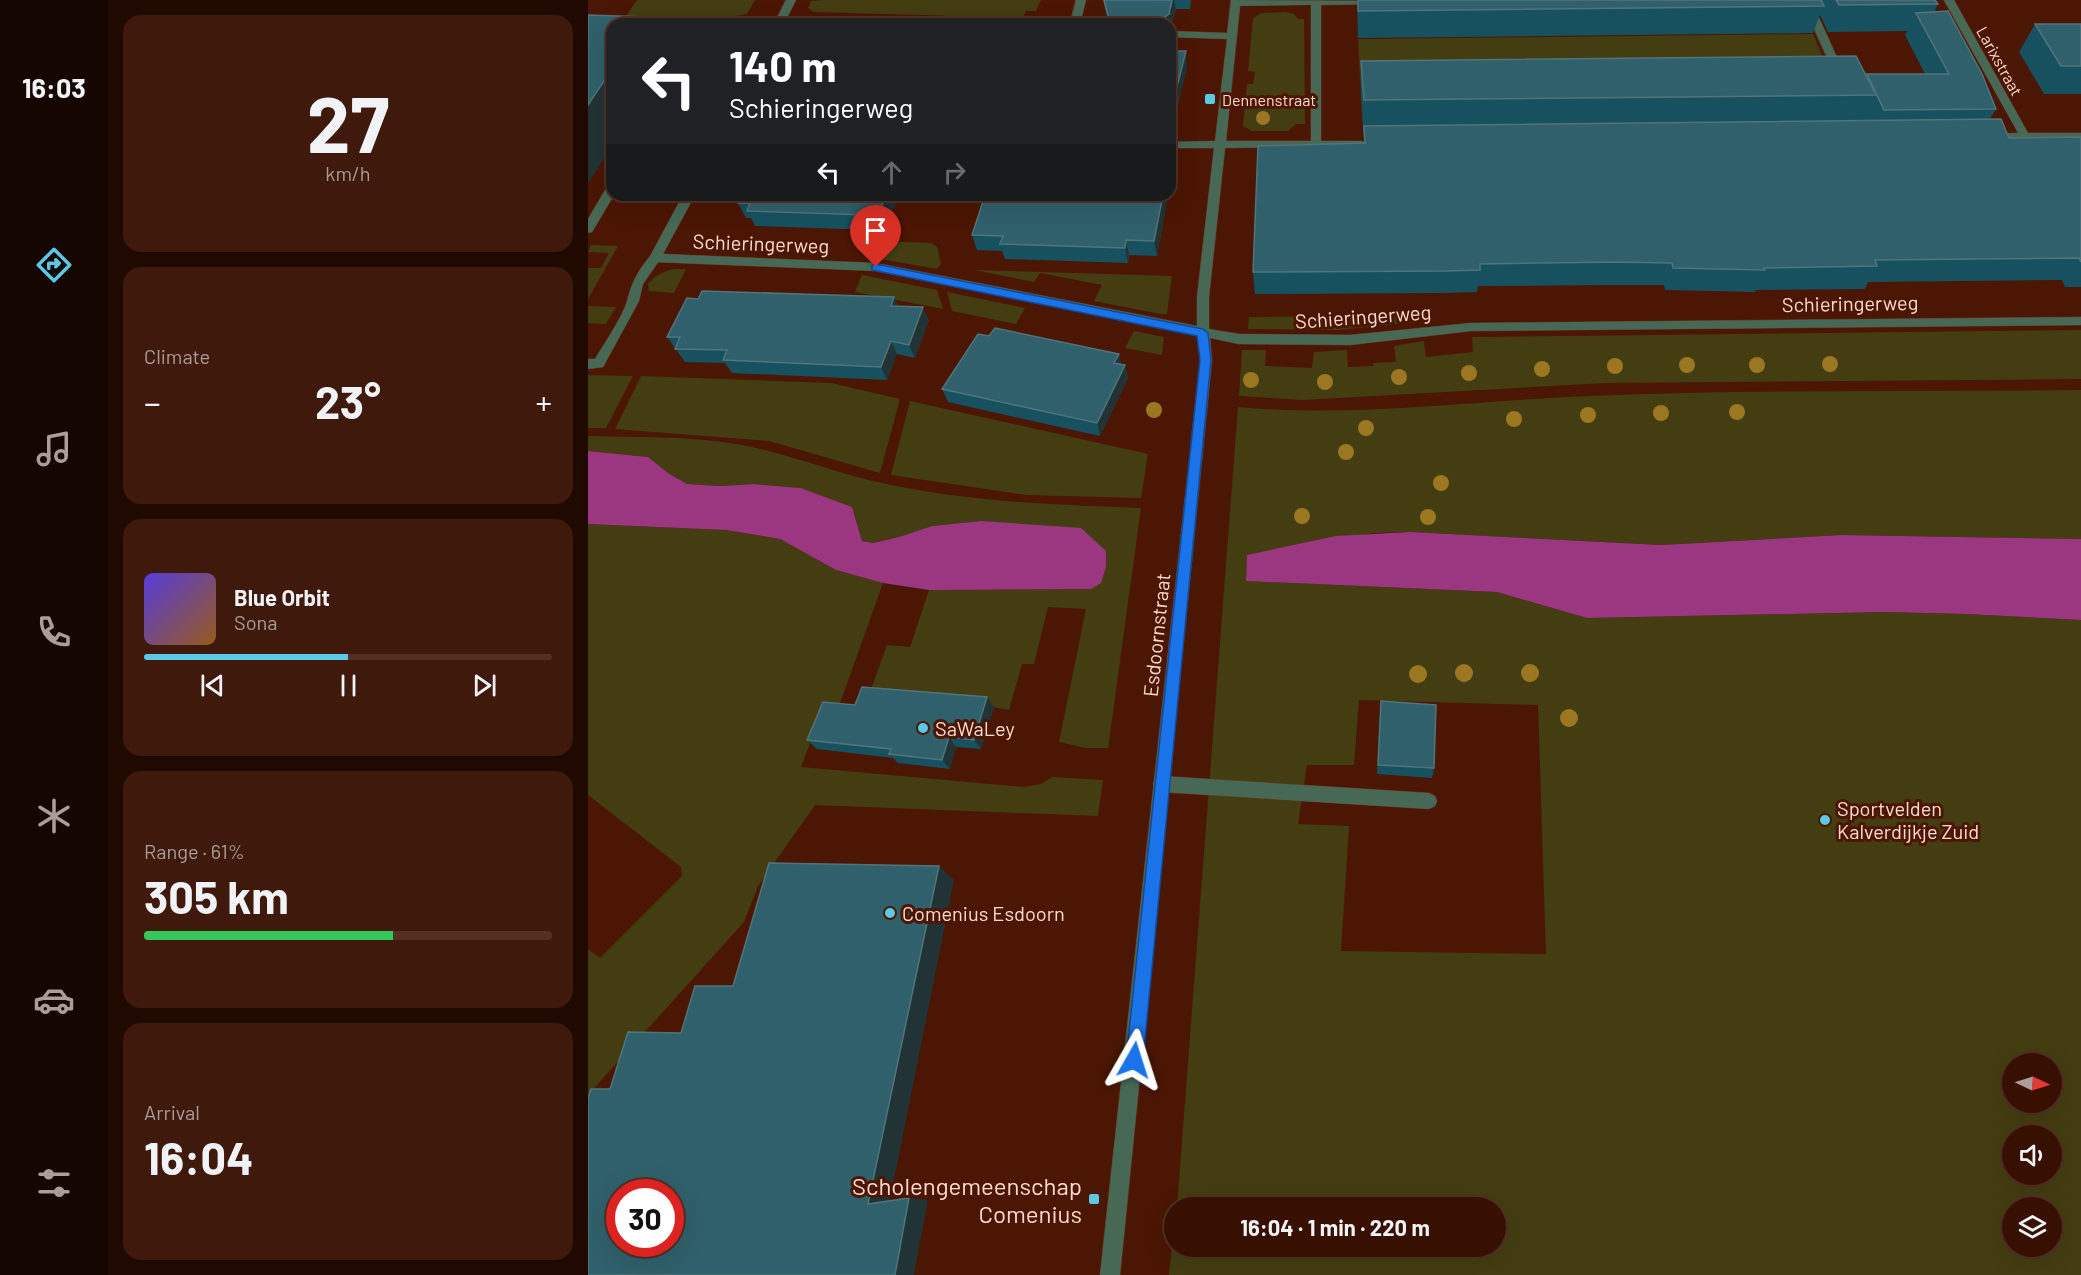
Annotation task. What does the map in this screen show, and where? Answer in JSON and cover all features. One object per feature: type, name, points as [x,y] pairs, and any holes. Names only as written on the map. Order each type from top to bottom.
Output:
[{"type":"street","points":[[782,18],[791,0]]},
{"type":"street","points":[[1076,18],[1081,0]]},
{"type":"street","points":[[1806,0],[1846,91]]},
{"type":"street","name":"Larixstraat","points":[[1949,0],[2025,137]]},
{"type":"street","points":[[1236,1],[1386,1]]},
{"type":"street","name":"Esdoornstraat","points":[[1110,1275],[1206,360],[1203,297],[1236,1]]},
{"type":"street","points":[[1316,1],[1316,144]]},
{"type":"street","points":[[1176,34],[1232,36]]},
{"type":"street","points":[[1982,137],[2081,136]]},
{"type":"street","points":[[1176,145],[1372,144]]},
{"type":"street","points":[[588,229],[606,198]]},
{"type":"street","points":[[588,364],[599,364],[633,302],[633,293],[686,201]]},
{"type":"street","name":"Schieringerweg","points":[[655,258],[876,267],[1239,339],[1320,341],[1471,327],[2081,321]]},
{"type":"street","points":[[1161,784],[1429,801]]},
{"type":"shaded area","points":[[637,0],[755,0],[747,14],[723,18],[625,18]]},
{"type":"shaded area","points":[[1041,0],[1036,11],[1026,11],[1023,18],[814,12],[808,8],[811,1]]},
{"type":"shaded area","points":[[1262,13],[1294,14],[1298,19],[1304,19],[1305,124],[1296,124],[1288,131],[1252,131],[1243,126],[1247,84],[1253,84],[1255,72],[1248,71],[1253,18]]},
{"type":"shaded area","points":[[1813,34],[1838,93],[1361,97],[1358,39]]},
{"type":"shaded area","points":[[875,241],[931,243],[937,247],[941,263],[937,269],[869,257]]},
{"type":"shaded area","points":[[591,245],[618,246],[588,299],[588,268],[601,268],[609,253],[588,252]]},
{"type":"shaded area","points":[[674,269],[686,269],[674,293],[649,291],[648,284],[653,279]]},
{"type":"shaded area","points":[[974,270],[1172,276],[1167,314],[1161,314],[1094,301],[1102,285],[1040,273],[1034,282]]},
{"type":"shaded area","points":[[862,275],[937,290],[943,309],[855,292]]},
{"type":"shaded area","points":[[947,292],[1025,308],[1016,324],[952,311]]},
{"type":"shaded area","points":[[588,306],[616,307],[606,324],[588,323]]},
{"type":"shaded area","points":[[1432,315],[1432,320],[1338,330],[1248,329],[1249,317]]},
{"type":"shaded area","points":[[2081,330],[2081,379],[1605,383],[1302,400],[1239,396],[1242,350],[1266,350],[1265,366],[1312,368],[1314,352],[1347,350],[1348,367],[1373,366],[1373,363],[1396,362],[1394,346],[1424,341],[1426,357],[1473,352],[1472,337]]},
{"type":"shaded area","points":[[1134,331],[1164,337],[1162,355],[1125,348]]},
{"type":"shaded area","points":[[588,375],[633,376],[606,428],[588,428]]},
{"type":"shaded area","points":[[641,376],[831,383],[900,399],[880,473],[769,441],[615,429]]},
{"type":"shaded area","name":"Sportvelden Kalverdijkje Zuid","points":[[2081,390],[2081,539],[1841,535],[1661,545],[1410,532],[1373,533],[1247,555],[1246,581],[1497,592],[1587,618],[1883,612],[2081,620],[2081,1275],[1169,1275],[1171,1257],[1506,1257],[1506,1197],[1178,1197],[1238,407],[1282,410],[1370,409],[1547,398],[1775,392]],"holes":[[[1359,700],[1538,705],[1546,954],[1341,951],[1349,826],[1298,824],[1307,765],[1354,765]]]},
{"type":"shaded area","points":[[910,401],[1148,454],[1141,498],[1027,495],[891,475]]},
{"type":"shaded area","points":[[588,436],[677,438],[743,445],[879,483],[957,496],[1048,504],[1141,508],[1108,748],[1086,748],[1059,742],[1086,609],[1048,607],[1034,664],[1022,664],[1009,710],[964,702],[869,695],[887,645],[910,647],[929,590],[1091,589],[1005,525],[981,521],[932,526],[873,543],[862,541],[852,507],[801,488],[754,484],[720,486],[687,484],[648,457],[588,451]]},
{"type":"shaded area","points":[[588,451],[648,457],[687,484],[720,486],[754,484],[801,488],[852,507],[862,541],[873,543],[932,526],[981,521],[1081,528],[1106,551],[1106,567],[1101,583],[1091,589],[929,590],[883,583],[836,570],[780,539],[726,530],[588,524]]},
{"type":"shaded area","points":[[588,524],[726,530],[780,539],[836,570],[883,583],[829,734],[814,733],[801,767],[1024,787],[1041,784],[1052,777],[1103,780],[1098,816],[815,805],[758,886],[744,922],[588,1095],[588,949],[600,958],[682,876],[681,867],[588,795]]},
{"type":"shaded area","points":[[1410,532],[1661,545],[1841,535],[2081,539],[2081,620],[1883,612],[1587,618],[1497,592],[1246,581],[1247,555],[1336,536]]},
{"type":"building","points":[[1104,0],[1172,0],[1169,14],[1166,18],[1108,18]]},
{"type":"building","points":[[1358,0],[1821,0],[1824,6],[1358,11]]},
{"type":"building","points":[[1836,0],[1935,0],[1938,4],[1839,5]]},
{"type":"building","points":[[1948,11],[1982,74],[1996,109],[1884,110],[1867,74],[1949,74],[1916,13]]},
{"type":"building","points":[[588,15],[646,17],[606,18],[606,78],[588,105]]},
{"type":"building","points":[[2035,24],[2081,24],[2081,66],[2061,66]]},
{"type":"building","points":[[1176,51],[1186,51],[1176,91]]},
{"type":"building","points":[[1856,56],[1876,95],[1364,100],[1361,61]]},
{"type":"building","points":[[2001,119],[2009,138],[2081,137],[2081,262],[2079,258],[1875,260],[1877,266],[1764,268],[1765,270],[1673,268],[1672,263],[1614,262],[1480,264],[1480,270],[1447,271],[1253,272],[1258,146],[1365,143],[1364,126]]},
{"type":"building","points":[[739,201],[884,201],[881,208],[871,208],[868,215],[747,211],[750,203],[738,203]]},
{"type":"building","points":[[983,201],[1162,201],[1154,241],[1126,240],[1125,248],[1000,244],[1003,236],[972,235]]},
{"type":"building","points":[[702,291],[894,297],[891,306],[923,307],[909,345],[891,341],[881,367],[723,360],[727,350],[675,349],[680,337],[667,337],[687,298],[698,299]]},
{"type":"building","points":[[995,328],[1119,354],[1114,363],[1125,365],[1097,423],[942,389],[978,334],[989,336]]},
{"type":"building","name":"SaWaLey","points":[[862,687],[987,697],[974,740],[949,737],[942,760],[889,754],[891,749],[807,740],[823,702],[855,705]]},
{"type":"building","points":[[1381,701],[1436,705],[1434,768],[1378,765]]},
{"type":"building","points":[[769,863],[939,866],[868,1204],[909,1198],[895,1275],[588,1275],[588,1098],[591,1089],[610,1089],[628,1032],[681,1033],[695,986],[733,986]]},
{"type":"place","name":"Dennenstraat","points":[[1210,99]]},
{"type":"place","name":"SaWaLey","points":[[923,728]]},
{"type":"place","name":"Sportvelden Kalverdijkje Zuid","points":[[1825,820]]},
{"type":"place","name":"Comenius Esdoorn","points":[[890,913]]},
{"type":"place","name":"Scholengemeenschap Comenius","points":[[1094,1199]]},
{"type":"route","points":[[876,267],[1203,333],[1206,360],[1134,1060]]}]
